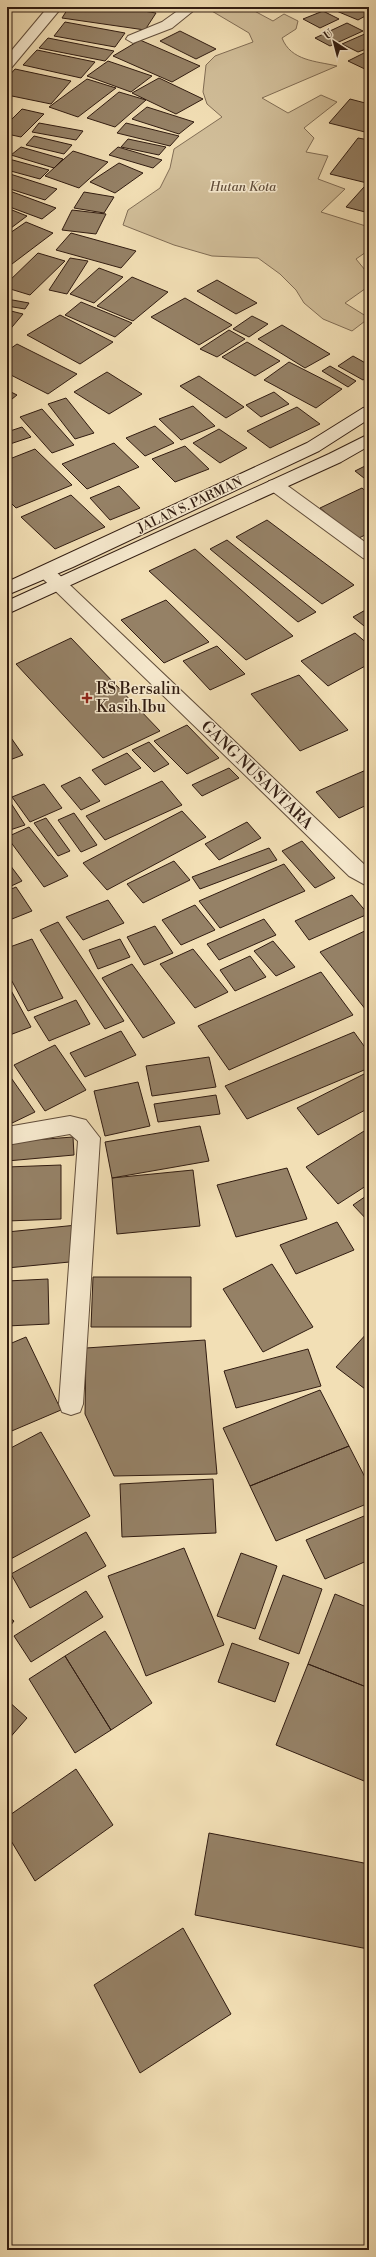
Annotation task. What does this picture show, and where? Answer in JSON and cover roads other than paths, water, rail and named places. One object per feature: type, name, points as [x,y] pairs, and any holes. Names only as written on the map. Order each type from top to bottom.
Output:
[{"type":"street","points":[[7,64],[55,7]]},
{"type":"street","points":[[133,39],[167,24],[191,7]]},
{"type":"street","name":"JALAN S. PARMAN","points":[[7,589],[313,446],[335,435],[369,412]]},
{"type":"street","name":"JALAN S. PARMAN","points":[[7,608],[335,458],[369,439]]},
{"type":"street","points":[[275,485],[369,554]]},
{"type":"street","name":"GANG NUSANTARA","points":[[46,572],[356,871],[369,879]]},
{"type":"street","points":[[7,1136],[70,1125],[78,1126],[89,1138],[71,1404]]},
{"type":"place","name":"RS Bersalin Kasih Ibu","points":[[87,698]]},
{"type":"park label","name":"Hutan Kota","points":[[243,187]]}]
